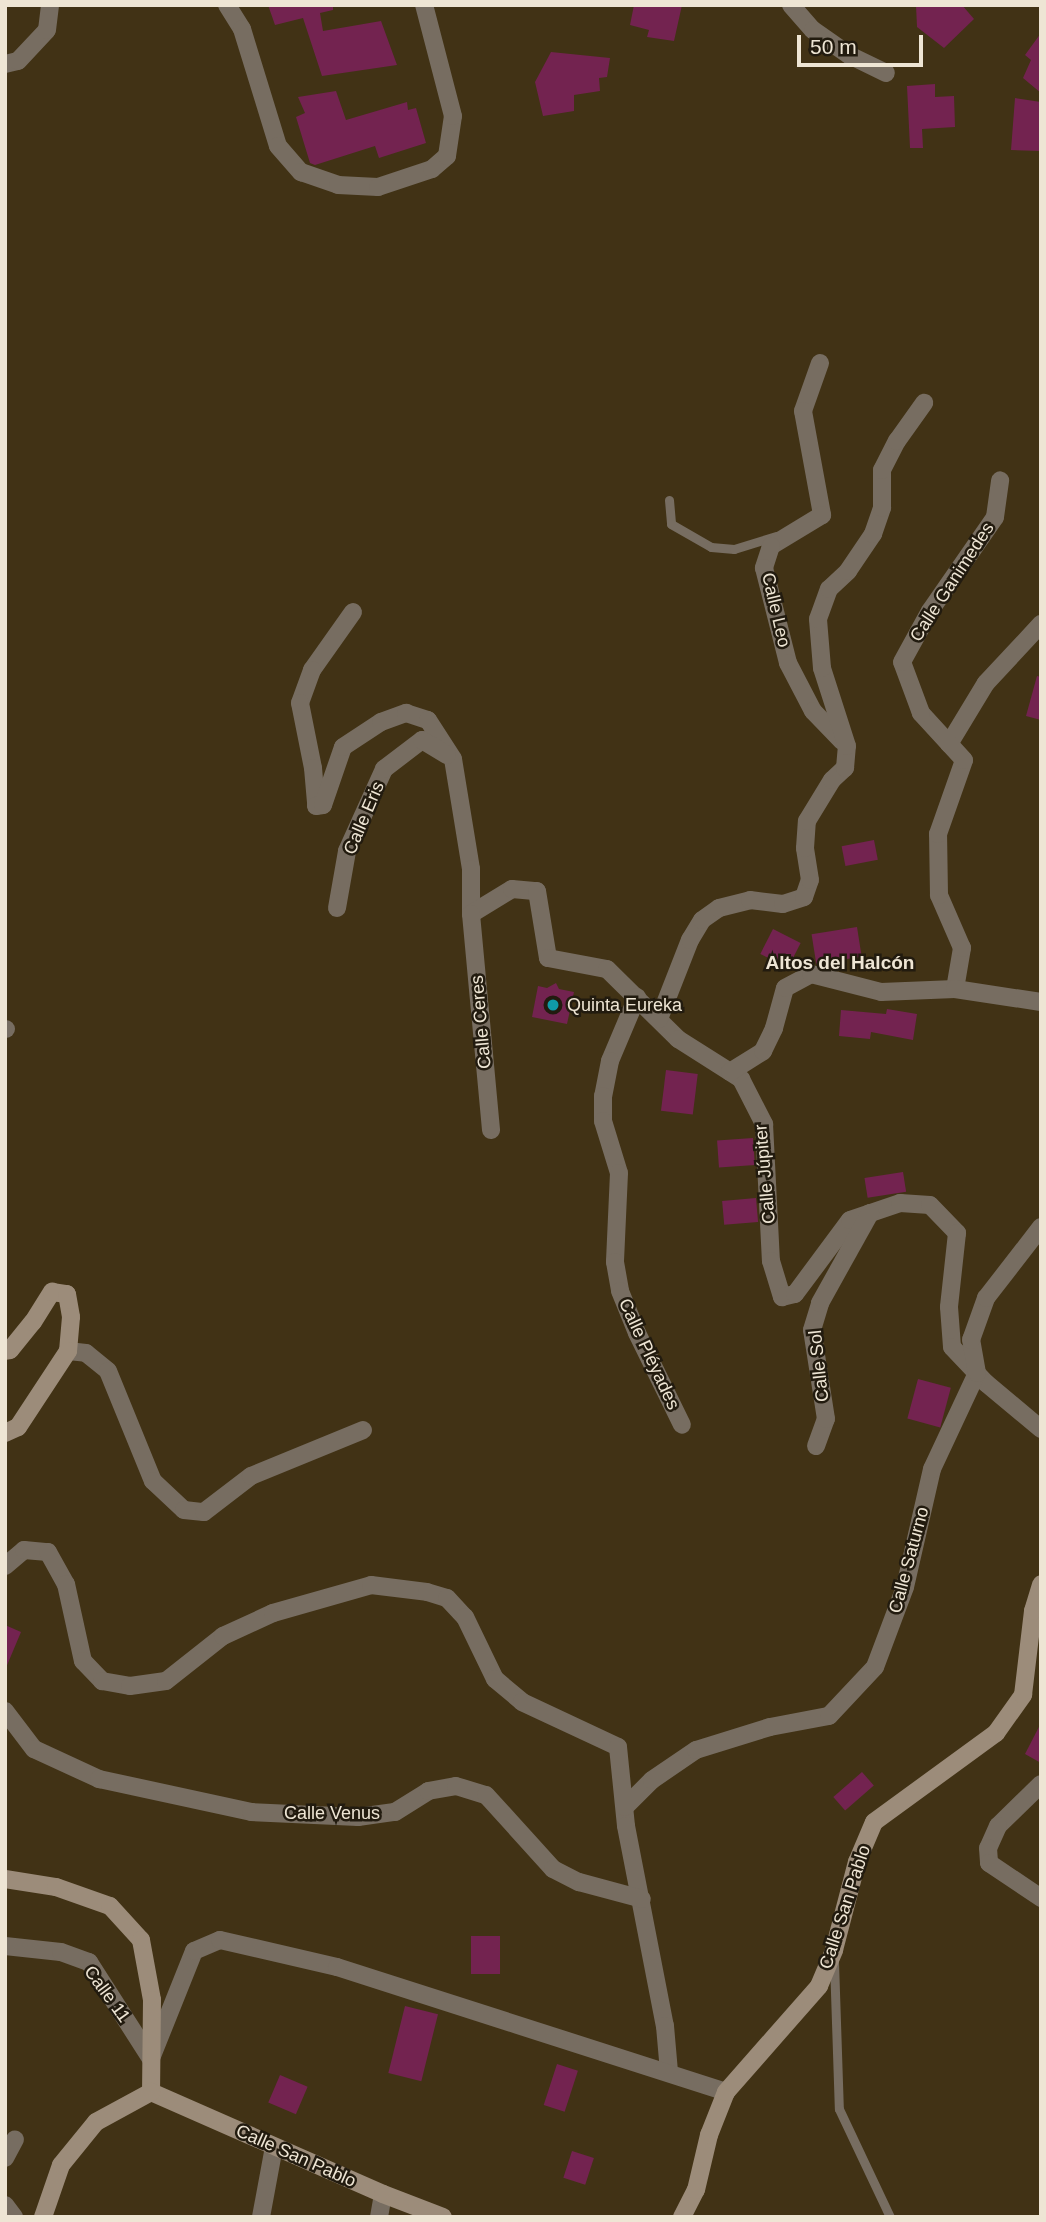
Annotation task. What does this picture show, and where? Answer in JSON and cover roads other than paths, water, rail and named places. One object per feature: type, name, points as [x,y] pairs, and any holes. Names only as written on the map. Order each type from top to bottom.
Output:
[{"type":"street","points":[[5,64],[18,61],[47,30],[50,5]]},
{"type":"street","points":[[227,5],[242,29],[278,146],[301,172],[338,185],[378,187],[432,169],[447,156],[453,116],[424,5]]},
{"type":"street","points":[[791,5],[813,30],[849,55],[886,73]]},
{"type":"street","name":"Calle Leo","points":[[820,363],[803,411],[822,515],[771,546],[764,568],[785,652],[813,711],[847,746]]},
{"type":"street","points":[[659,1019],[690,940],[702,920],[719,908],[750,900],[783,904],[804,897],[810,880],[805,848],[807,821],[832,780],[845,768],[847,746],[822,668],[818,619],[829,589],[848,570],[873,534],[882,508],[882,470],[897,441],[924,402]]},
{"type":"street","name":"Calle Ganimedes","points":[[955,989],[962,948],[939,895],[938,834],[964,760],[921,713],[902,662],[930,611],[995,517],[1000,480]]},
{"type":"street","points":[[354,612],[312,670],[300,703],[316,806],[323,805],[343,747],[381,722],[405,713],[428,720],[453,759],[471,869],[471,914]]},
{"type":"street","points":[[949,744],[986,683],[1041,624]]},
{"type":"street","name":"Calle Eris","points":[[337,908],[347,851],[384,769],[422,740],[453,759]]},
{"type":"street","name":"Calle Júpiter","points":[[471,914],[512,889],[537,891],[548,958],[607,969],[678,1039],[741,1079],[764,1124],[771,1261],[782,1297],[795,1294],[850,1220],[900,1203],[930,1205],[957,1233],[949,1307],[952,1347],[977,1373],[1041,1429]]},
{"type":"street","name":"Calle Ceres","points":[[471,914],[491,1130]]},
{"type":"street","points":[[730,1072],[763,1051],[774,1028],[785,988],[811,974],[881,992],[955,989],[1041,1002]]},
{"type":"street","name":"Calle Pléyades","points":[[637,997],[610,1061],[603,1096],[603,1121],[619,1172],[615,1262],[620,1291],[637,1333],[682,1425]]},
{"type":"street","name":"Calle Sol","points":[[816,1446],[826,1419],[812,1330],[820,1303],[870,1213]]},
{"type":"street","points":[[977,1373],[971,1340],[986,1298],[1041,1227]]},
{"type":"street","points":[[5,1351],[10,1350],[33,1322],[52,1292],[67,1294],[71,1317],[68,1351],[18,1427],[5,1433]]},
{"type":"street","points":[[68,1351],[86,1353],[108,1371],[153,1481],[184,1510],[204,1512],[251,1476],[363,1430]]},
{"type":"street","name":"Calle Saturno","points":[[625,1807],[652,1780],[696,1750],[770,1727],[829,1717],[875,1667],[905,1587],[932,1469],[977,1373]]},
{"type":"street","points":[[5,1566],[24,1550],[48,1552],[66,1584],[83,1661],[102,1681],[130,1686],[166,1681],[223,1636],[273,1613],[371,1584],[427,1592],[447,1598],[465,1617],[495,1679],[522,1702],[618,1747],[625,1807],[665,2026],[669,2072]]},
{"type":"street","name":"Calle San Pablo","points":[[682,2217],[696,2190],[709,2135],[726,2092],[819,1986],[834,1950],[857,1862],[874,1822],[996,1732],[1023,1695],[1033,1611],[1041,1584]]},
{"type":"street","name":"Calle Venus","points":[[5,1711],[34,1748],[99,1779],[251,1812],[358,1817],[395,1812],[428,1791],[456,1786],[486,1796],[553,1869],[579,1882],[642,1899]]},
{"type":"street","points":[[1041,1784],[998,1826],[988,1848],[989,1863],[1041,1898]]},
{"type":"street","points":[[5,1879],[56,1887],[110,1906],[141,1940],[152,2000],[151,2092],[96,2122],[61,2165],[43,2217]]},
{"type":"street","points":[[151,2059],[194,1951],[220,1940],[337,1966],[726,2092]]},
{"type":"street","name":"Calle 11","points":[[5,1947],[61,1952],[89,1962],[151,2059]]},
{"type":"street","name":"Calle San Pablo","points":[[151,2092],[383,2194],[443,2217]]},
{"type":"street","points":[[5,2158],[15,2139]]},
{"type":"street","points":[[261,2217],[274,2147]]},
{"type":"street","points":[[379,2217],[383,2194]]},
{"type":"street","points":[[5,2205],[14,2217]]},
{"type":"lane","points":[[669,500],[671,524],[711,547],[734,549],[791,532]]},
{"type":"lane","points":[[834,1950],[839,2109],[890,2217]]},
{"type":"place","name":"Quinta Eureka","points":[[553,1005]]},
{"type":"district","name":"Altos del Halcón","points":[[840,963]]}]
